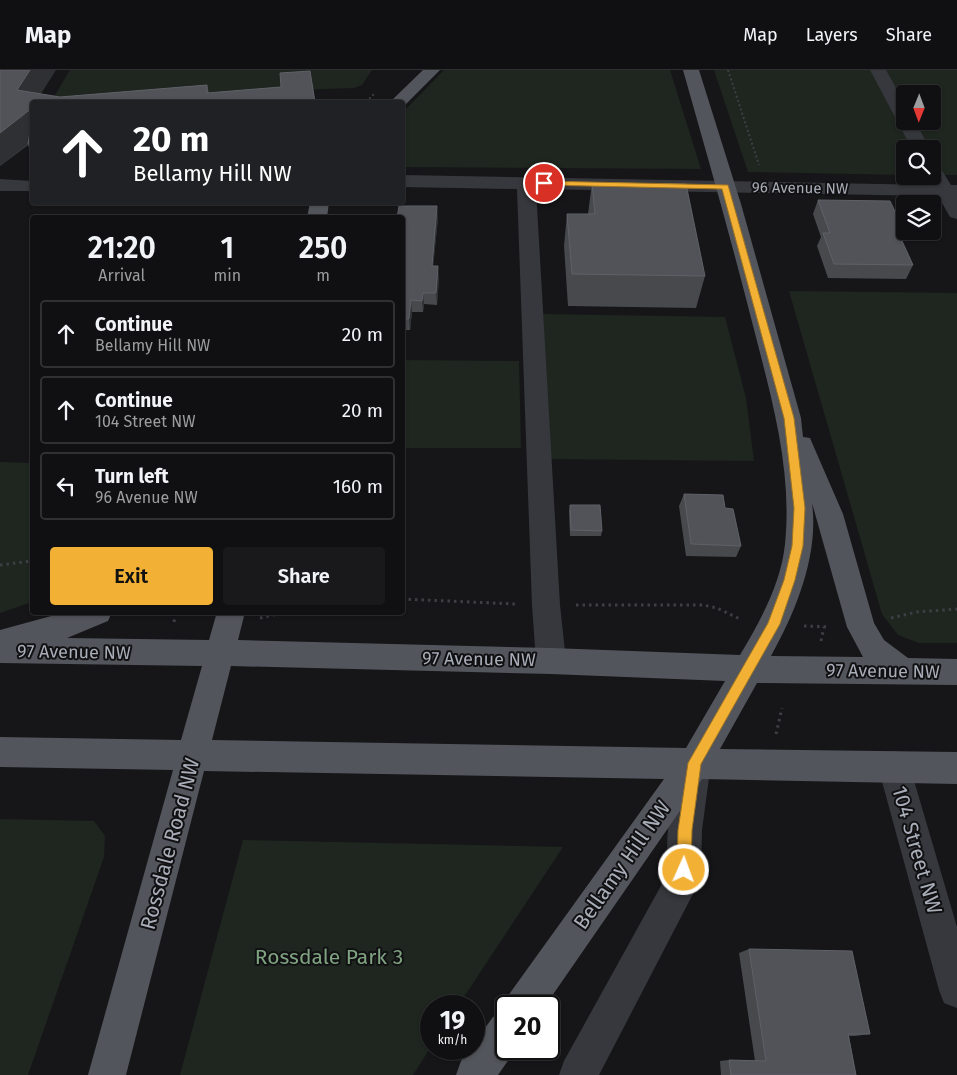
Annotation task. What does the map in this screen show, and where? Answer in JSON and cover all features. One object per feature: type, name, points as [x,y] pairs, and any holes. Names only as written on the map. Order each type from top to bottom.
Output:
[{"type":"main road","points":[[400,100],[432,70]]},
{"type":"main road","points":[[691,70],[726,187],[789,418],[830,514],[861,627],[874,649],[902,671]]},
{"type":"main road","points":[[749,669],[774,624],[790,580],[798,546],[800,508],[789,418]]},
{"type":"main road","points":[[0,642],[65,626],[91,615]]},
{"type":"main road","name":"Rossdale Road NW","points":[[107,1075],[230,615]]},
{"type":"main road","name":"97 Avenue NW","points":[[0,650],[551,661],[749,669],[957,672]]},
{"type":"main road","name":"Bellamy Hill NW","points":[[531,995],[695,763],[749,669]]},
{"type":"main road","points":[[0,752],[957,768]]},
{"type":"main road","points":[[475,1075],[495,1046]]},
{"type":"street","points":[[878,70],[896,103]]},
{"type":"street","points":[[941,179],[951,191],[957,213]]},
{"type":"street","name":"96 Avenue NW","points":[[405,181],[951,191]]},
{"type":"street","points":[[526,183],[546,605],[551,661]]},
{"type":"street","points":[[0,185],[30,186]]},
{"type":"street","points":[[578,1075],[677,892],[684,870],[685,830],[695,763]]},
{"type":"street","name":"104 Street NW","points":[[894,767],[957,990]]},
{"type":"path","points":[[726,187],[729,182],[753,175],[759,165],[728,70]]},
{"type":"path","points":[[0,565],[30,561]]},
{"type":"path","points":[[887,620],[894,616],[917,612],[957,609]]},
{"type":"path","points":[[266,618],[276,615]]},
{"type":"path","points":[[804,626],[834,627]]},
{"type":"path","points":[[776,734],[782,708]]},
{"type":"green space","points":[[70,70],[372,70],[362,85],[354,88],[94,100],[55,100],[55,95]]},
{"type":"green space","points":[[444,70],[670,70],[701,169],[405,167],[405,110]]},
{"type":"green space","points":[[714,70],[957,70],[957,175],[941,175],[941,140],[896,140],[896,175],[748,172]]},
{"type":"green space","points":[[789,291],[957,293],[957,643],[919,643],[898,635],[882,614]]},
{"type":"green space","points":[[543,314],[725,317],[746,398],[754,461],[549,459]]},
{"type":"green space","points":[[405,360],[519,361],[521,448],[405,448]]},
{"type":"green space","points":[[0,462],[30,463],[30,603],[0,613]]},
{"type":"green space","points":[[0,819],[94,821],[105,836],[104,857],[28,1075],[0,1075]]},
{"type":"green space","name":"Rossdale Park 3","points":[[243,840],[563,847],[465,995],[420,995],[420,1060],[423,1060],[413,1075],[180,1075]]},
{"type":"building","points":[[0,70],[30,70],[17,90],[60,97],[207,85],[207,93],[281,87],[280,73],[310,71],[315,100],[30,100],[30,110],[0,133]]},
{"type":"building","points":[[592,183],[686,184],[705,276],[572,274],[567,214],[595,214]]},
{"type":"building","points":[[818,200],[890,201],[896,213],[896,240],[902,240],[913,265],[834,264],[823,233],[830,233]]},
{"type":"building","points":[[399,206],[437,206],[432,266],[438,266],[436,293],[423,293],[422,301],[411,300],[409,319],[405,319],[405,215],[398,215]]},
{"type":"building","points":[[684,494],[723,495],[725,508],[733,509],[741,546],[691,544]]},
{"type":"building","points":[[570,505],[600,505],[602,531],[571,530]]},
{"type":"building","points":[[749,949],[852,951],[870,1034],[848,1034],[856,1075],[731,1075],[729,1060],[766,1061]]},
{"type":"route","points":[[544,183],[726,187],[789,418],[800,508],[798,546],[790,580],[774,624],[695,763],[685,830],[684,870]]}]
